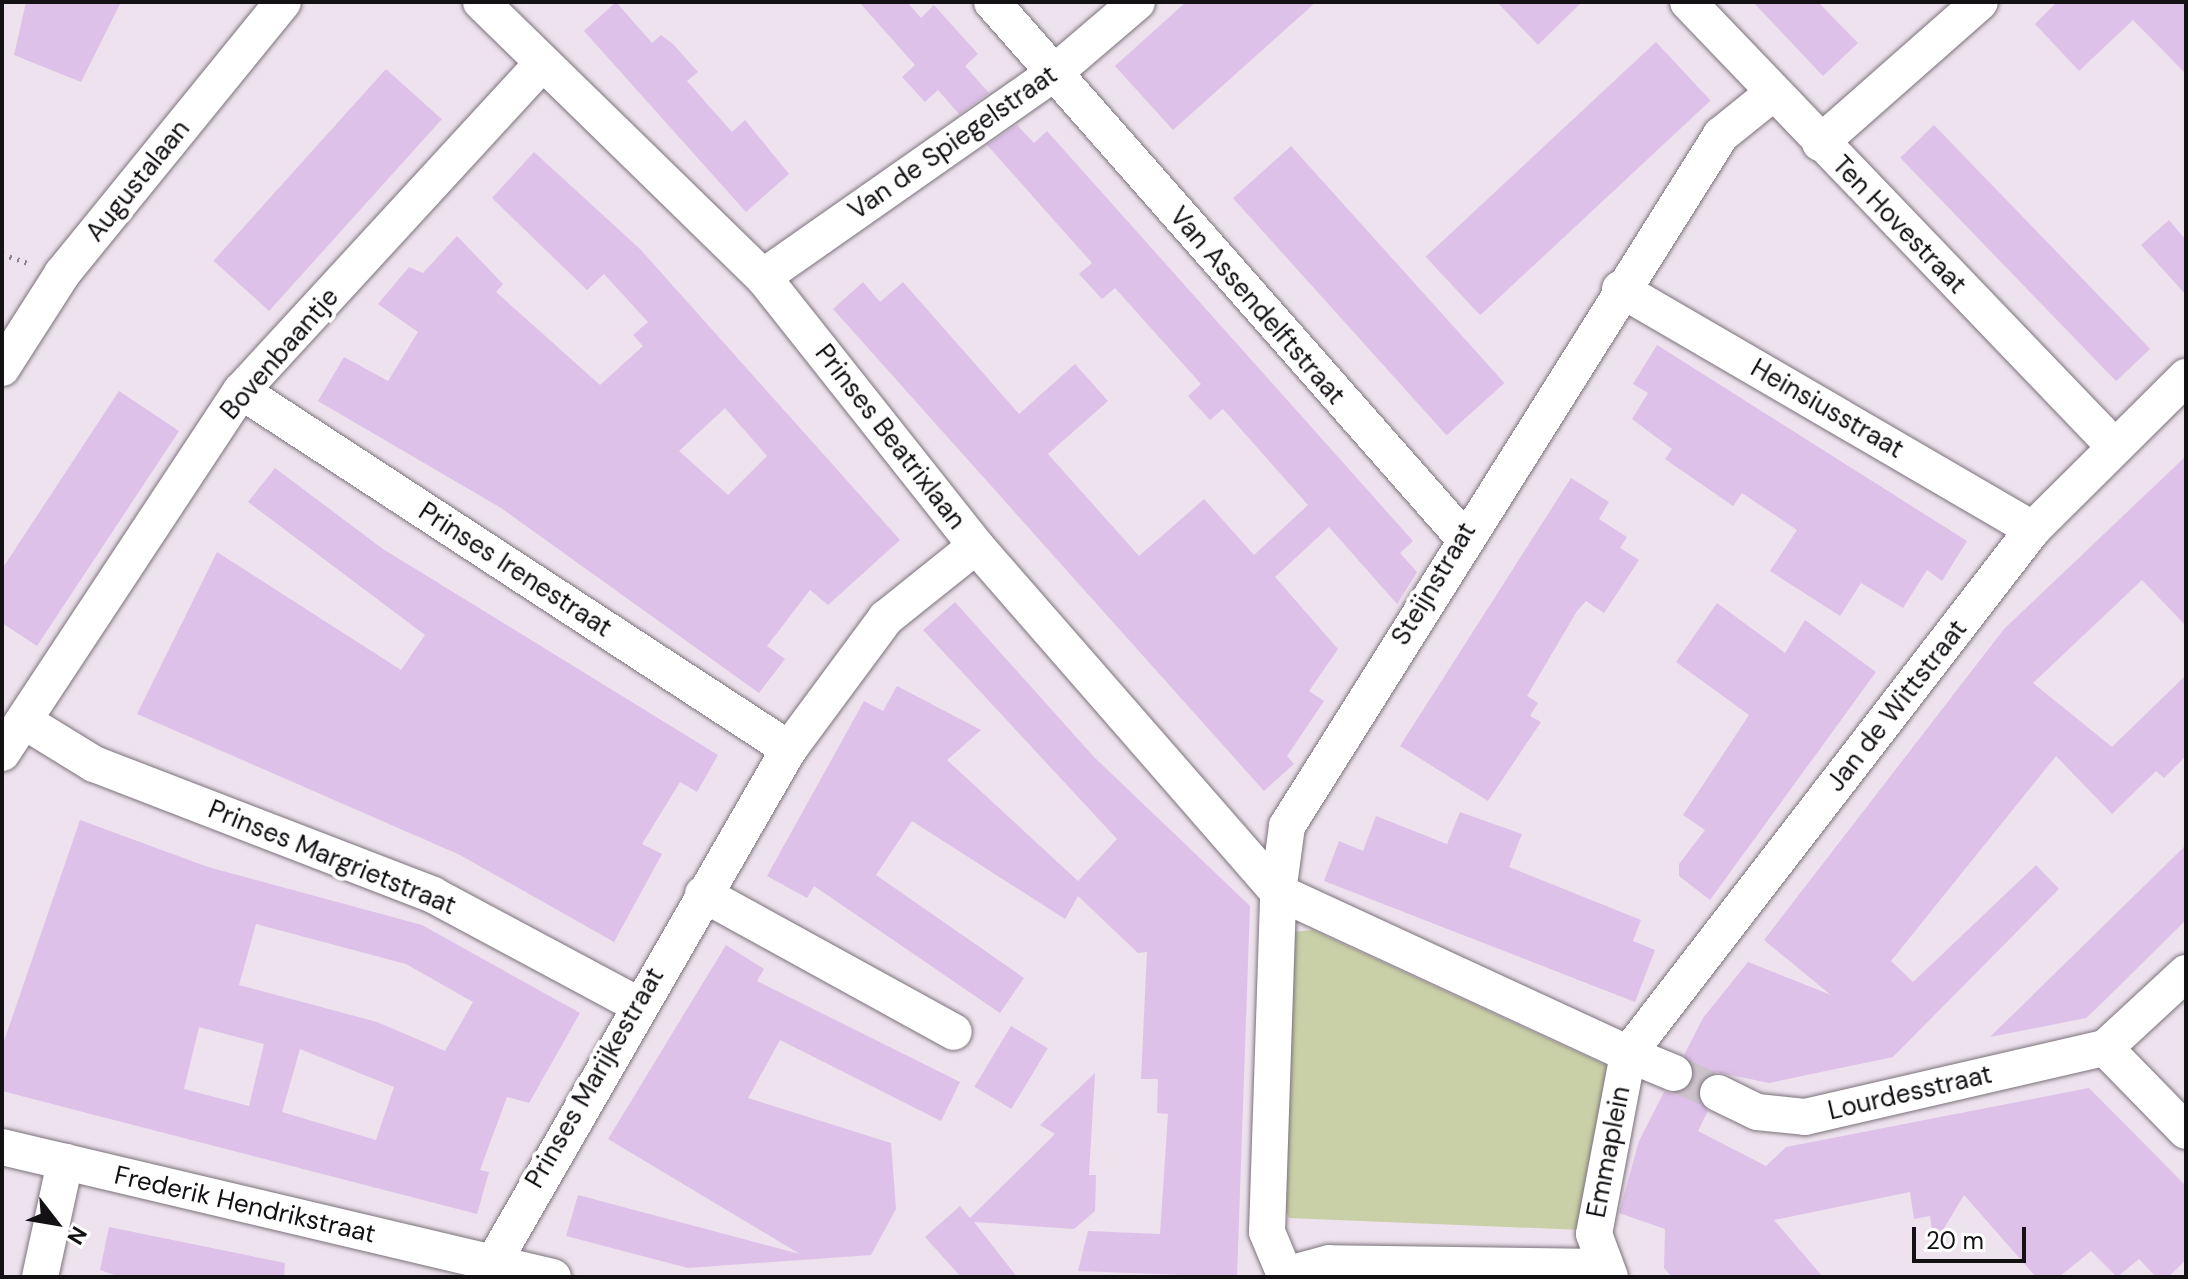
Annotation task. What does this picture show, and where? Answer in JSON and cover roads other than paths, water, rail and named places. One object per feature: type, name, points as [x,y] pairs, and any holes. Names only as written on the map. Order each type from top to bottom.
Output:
[{"type":"street","name":"Augustalaan","points":[[2,368],[62,274],[283,2]]},
{"type":"street","name":"Van Assendelftstraat","points":[[992,2],[1463,537]]},
{"type":"street","name":"Van de Spiegelstraat","points":[[763,277],[1054,73],[1137,2]]},
{"type":"street","name":"Ten Hovestraat","points":[[1688,2],[2113,445]]},
{"type":"street","points":[[1820,143],[1980,2]]},
{"type":"street","name":"Prinses Beatrixlaan","points":[[498,7],[542,64],[763,277],[976,546],[1278,892]]},
{"type":"street","name":"Bovenbaantje","points":[[2,753],[241,391],[542,64]]},
{"type":"street","name":"Steijnstraat","points":[[1278,892],[1287,826],[1463,537],[1721,135],[1773,93]]},
{"type":"street","name":"Heinsiusstraat","points":[[1620,289],[2033,529]]},
{"type":"street","name":"Jan de Wittstraat","points":[[1628,1054],[2033,529],[2113,445],[2186,377]]},
{"type":"street","name":"Prinses Irenestraat","points":[[241,391],[789,749]]},
{"type":"street","name":"Prinses Marijkestraat","points":[[486,1270],[636,1004],[789,749],[886,618],[976,546]]},
{"type":"street","name":"Prinses Margrietstraat","points":[[24,721],[94,764],[433,895],[636,1004]]},
{"type":"street","name":"Emmaplein","points":[[1278,892],[1628,1054],[1594,1234],[1606,1272],[1329,1263],[1284,1276],[1267,1232],[1278,892]]},
{"type":"street","points":[[703,894],[954,1032]]},
{"type":"street","points":[[2186,973],[2105,1048],[2186,1131]]},
{"type":"street","name":"Lourdesstraat","points":[[1718,1093],[1757,1112],[1805,1117],[2105,1048]]},
{"type":"street","points":[[1628,1054],[1674,1073]]},
{"type":"street","name":"Frederik Hendrikstraat","points":[[2,1147],[486,1270],[553,1277]]},
{"type":"street","points":[[40,1277],[65,1162]]},
{"type":"tunnel","points":[[1674,1073],[1718,1093]]}]
